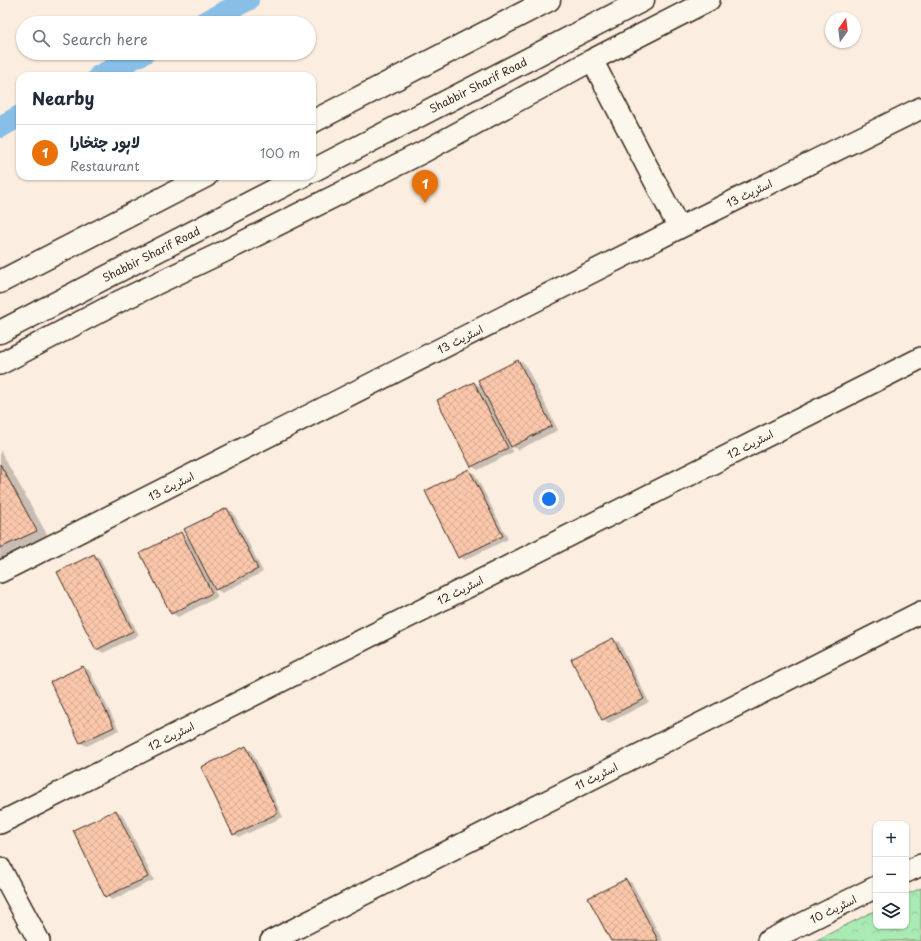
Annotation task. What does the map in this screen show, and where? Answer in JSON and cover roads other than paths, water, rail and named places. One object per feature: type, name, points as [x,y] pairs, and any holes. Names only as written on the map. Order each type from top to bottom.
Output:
[{"type":"main road","points":[[316,120],[549,0]]},
{"type":"main road","name":"Shabbir Sharif Road","points":[[316,169],[643,0]]},
{"type":"main road","points":[[0,282],[198,180]]},
{"type":"main road","name":"Shabbir Sharif Road","points":[[0,332],[294,180]]},
{"type":"street","points":[[0,364],[120,301],[221,253],[423,152],[592,60],[709,0]]},
{"type":"street","points":[[592,60],[679,228]]},
{"type":"street","name":"اسٹریٹ 13","points":[[0,572],[679,228],[921,108]]},
{"type":"street","name":"اسٹریٹ 12","points":[[0,823],[921,358]]},
{"type":"street","name":"اسٹریٹ 11","points":[[271,941],[921,612]]},
{"type":"street","points":[[909,871],[921,865]]},
{"type":"street","points":[[0,868],[39,941]]},
{"type":"street","name":"اسٹریٹ 10","points":[[768,941],[873,888]]},
{"type":"waterway","points":[[217,16],[248,0]]},
{"type":"waterway","points":[[107,72],[130,60]]},
{"type":"waterway","points":[[0,127],[16,118]]},
{"type":"place","name":"لاہور چٹخارا","points":[[425,203]]}]
